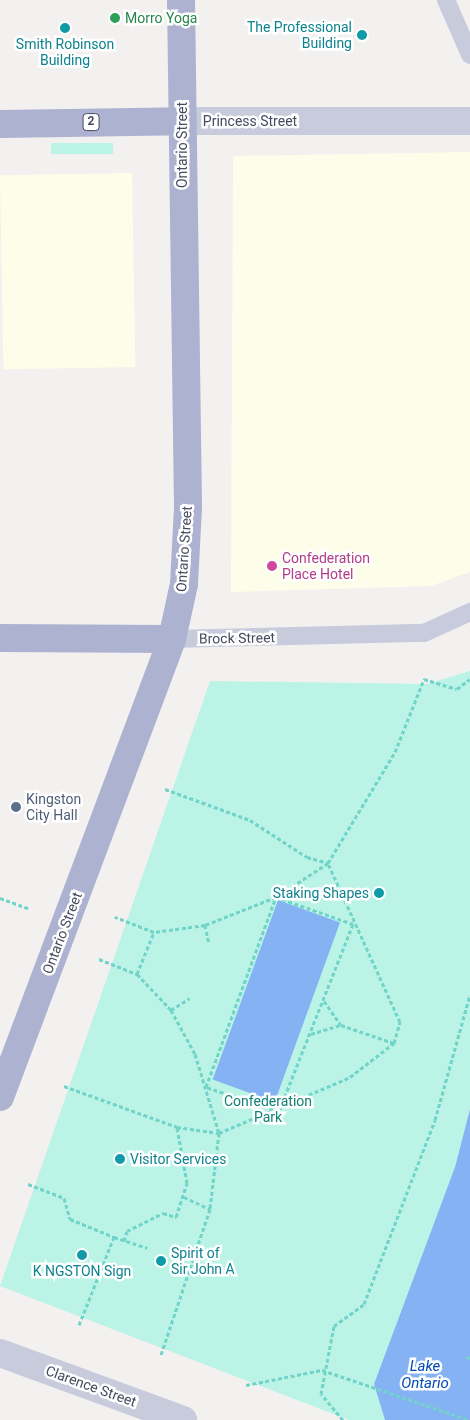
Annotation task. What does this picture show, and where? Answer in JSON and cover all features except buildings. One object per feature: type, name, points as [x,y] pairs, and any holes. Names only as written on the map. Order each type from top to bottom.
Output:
[{"type":"main road","name":"Ontario Street","points":[[0,1097],[172,639],[184,584],[188,507],[180,0]]},
{"type":"main road","name":"Princess Street","points":[[0,124],[182,121]]},
{"type":"main road","name":"Brock Street","points":[[0,638],[172,639]]},
{"type":"street","name":"Princess Street","points":[[182,121],[470,121]]},
{"type":"street","name":"Clarence Street","points":[[0,1353],[183,1420]]},
{"type":"lane","points":[[446,0],[470,55]]},
{"type":"lane","name":"Brock Street","points":[[172,639],[424,633],[470,612]]},
{"type":"path","points":[[115,917],[154,932],[205,925],[276,897],[328,863],[395,752],[424,679],[457,689],[470,679]]},
{"type":"path","points":[[165,789],[250,820],[307,857],[328,863]]},
{"type":"path","points":[[64,1086],[176,1127],[219,1133],[279,1111],[350,1077],[394,1044],[400,1022],[386,984],[353,924],[328,863]]},
{"type":"path","points":[[276,897],[353,924]]},
{"type":"path","points":[[206,1087],[276,897]]},
{"type":"path","points":[[0,898],[28,908]]},
{"type":"path","points":[[279,1111],[312,1034],[353,924]]},
{"type":"path","points":[[205,925],[209,944]]},
{"type":"path","points":[[137,974],[154,932]]},
{"type":"path","points":[[99,959],[137,974],[171,1010],[195,1054],[219,1133],[210,1209],[161,1355]]},
{"type":"path","points":[[343,1420],[321,1394],[322,1370],[334,1326],[364,1304],[435,1120],[470,995]]},
{"type":"path","points":[[171,1010],[190,998]]},
{"type":"path","points":[[324,1001],[341,1025],[394,1044]]},
{"type":"path","points":[[312,1034],[341,1025]]},
{"type":"path","points":[[206,1087],[279,1111]]},
{"type":"path","points":[[124,1241],[127,1231],[162,1213],[176,1217],[184,1197],[187,1182],[176,1127]]},
{"type":"path","points":[[28,1184],[64,1198],[70,1220],[147,1248]]},
{"type":"path","points":[[184,1197],[210,1209]]},
{"type":"path","points":[[80,1325],[114,1237]]},
{"type":"path","points":[[246,1385],[322,1370],[470,1420]]},
{"type":"shaded area","points":[[470,152],[470,572],[431,586],[231,592],[233,156]]},
{"type":"shaded area","points":[[132,173],[135,367],[3,369],[0,175]]},
{"type":"green space","points":[[51,143],[113,143],[113,154],[51,154]]},
{"type":"green space","name":"Confederation Park","points":[[470,671],[470,1109],[455,1167],[374,1384],[385,1420],[349,1420],[0,1286],[210,681],[427,684]]},
{"type":"water","points":[[278,900],[340,923],[275,1102],[213,1079]]},
{"type":"water","name":"Lake Ontario","points":[[470,1109],[470,1420],[385,1420],[374,1384],[455,1167]]},
{"type":"place","name":"Morro Yoga","points":[[115,18]]},
{"type":"place","name":"Smith Robinson Building","points":[[65,28]]},
{"type":"place","name":"The Professional Building","points":[[362,35]]},
{"type":"place","name":"Confederation Place Hotel","points":[[272,566]]},
{"type":"place","name":"Kingston City Hall","points":[[16,807]]},
{"type":"place","name":"Staking Shapes","points":[[379,893]]},
{"type":"place","name":"Visitor Services","points":[[120,1159]]},
{"type":"place","name":"K NGSTON Sign","points":[[82,1255]]},
{"type":"place","name":"Spirit of Sir John A","points":[[161,1261]]}]
